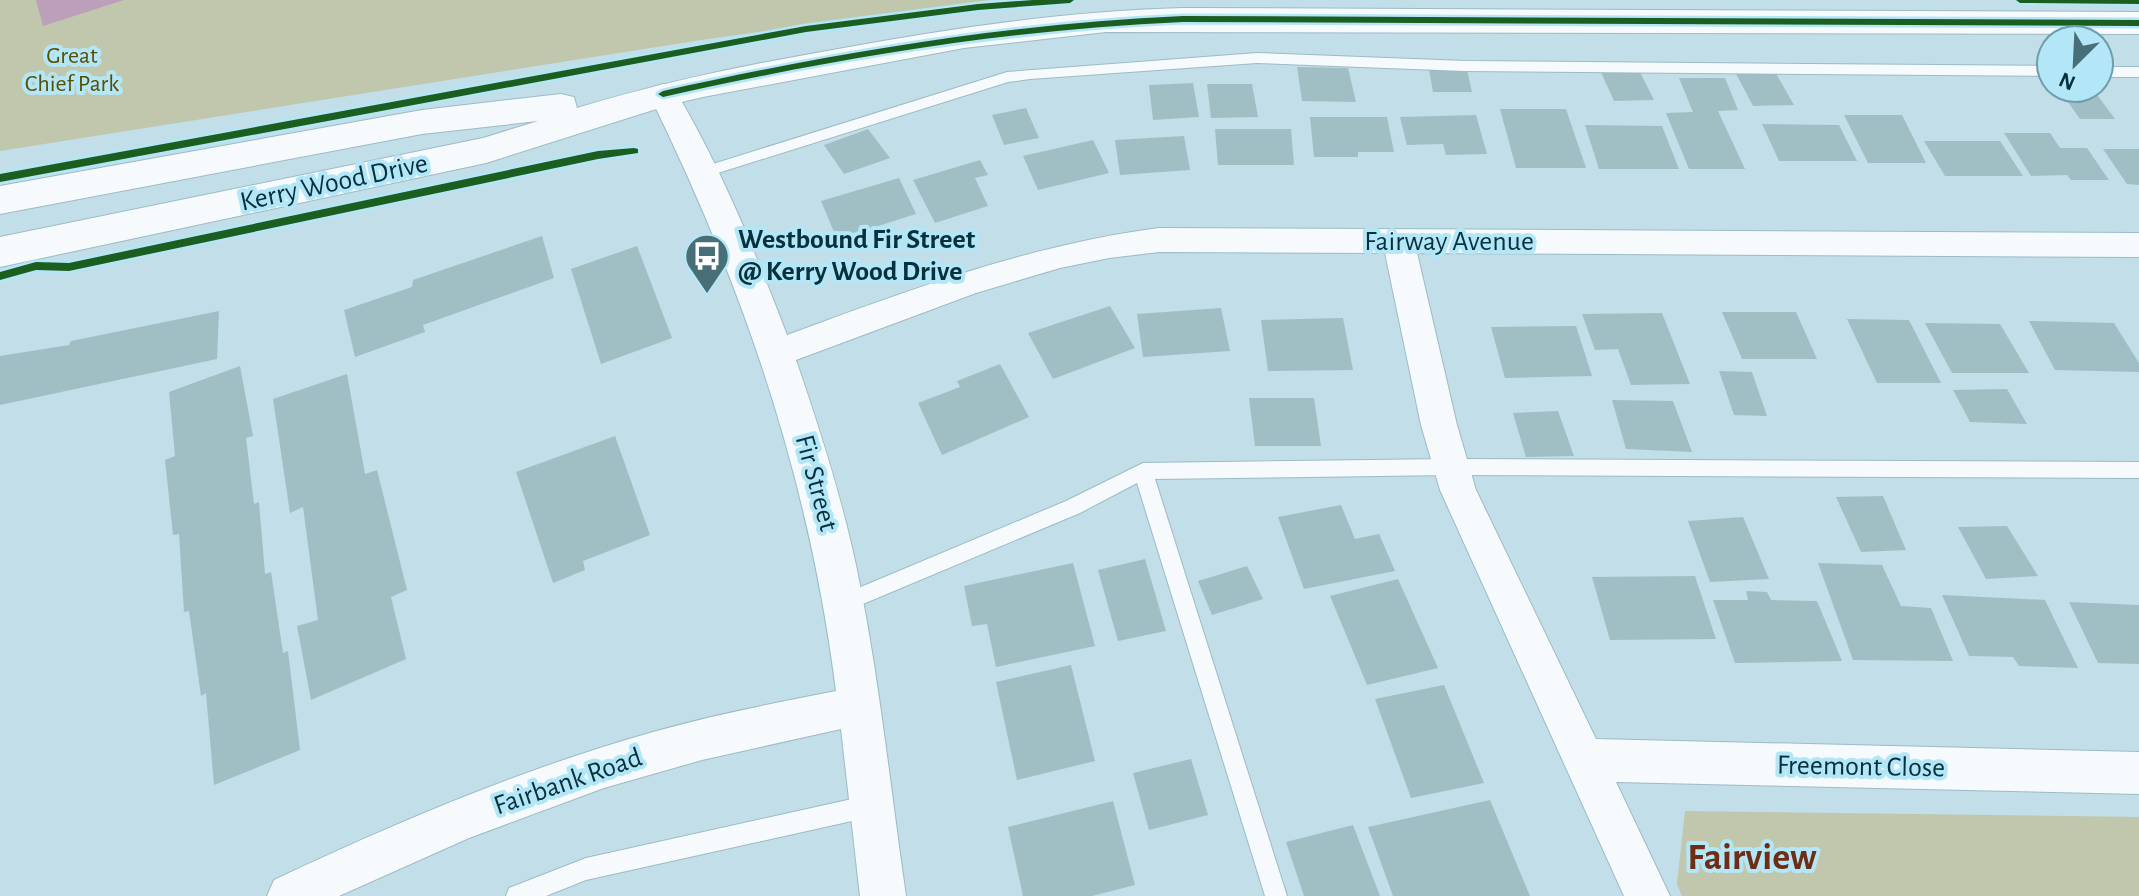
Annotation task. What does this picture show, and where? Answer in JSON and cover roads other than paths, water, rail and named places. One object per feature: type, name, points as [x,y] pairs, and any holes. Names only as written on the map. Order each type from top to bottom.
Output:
[{"type":"street","name":"Kerry Wood Drive","points":[[0,200],[422,122],[663,94],[964,37],[1106,21],[2139,23]]},
{"type":"street","name":"Kerry Wood Drive","points":[[0,252],[486,150],[663,94]]},
{"type":"street","name":"Fir Street","points":[[663,94],[702,173],[777,353],[827,519],[844,603],[883,896]]},
{"type":"street","name":"Fairway Avenue","points":[[777,353],[984,277],[1065,253],[1159,240],[2139,245]]},
{"type":"street","points":[[1399,242],[1450,467],[1458,490],[1647,896]]},
{"type":"street","name":"Fairbank Road","points":[[290,896],[406,841],[579,775],[683,745],[858,706]]},
{"type":"street","name":"Freemont Close","points":[[1584,760],[2139,773]]},
{"type":"lane","points":[[702,173],[1007,77],[1030,74],[1257,58],[1465,66],[2035,71]]},
{"type":"lane","points":[[2115,72],[2139,72]]},
{"type":"lane","points":[[844,603],[1073,507],[1143,471],[1450,467],[2139,470]]},
{"type":"lane","points":[[1143,471],[1276,896]]},
{"type":"lane","points":[[517,896],[586,869],[870,806]]},
{"type":"place","name":"Westbound Fir Street @ Kerry Wood Drive","points":[[707,295]]},
{"type":"district","name":"Fairview","points":[[1752,858]]},
{"type":"park label","name":"Great Chief Park","points":[[72,70]]}]
